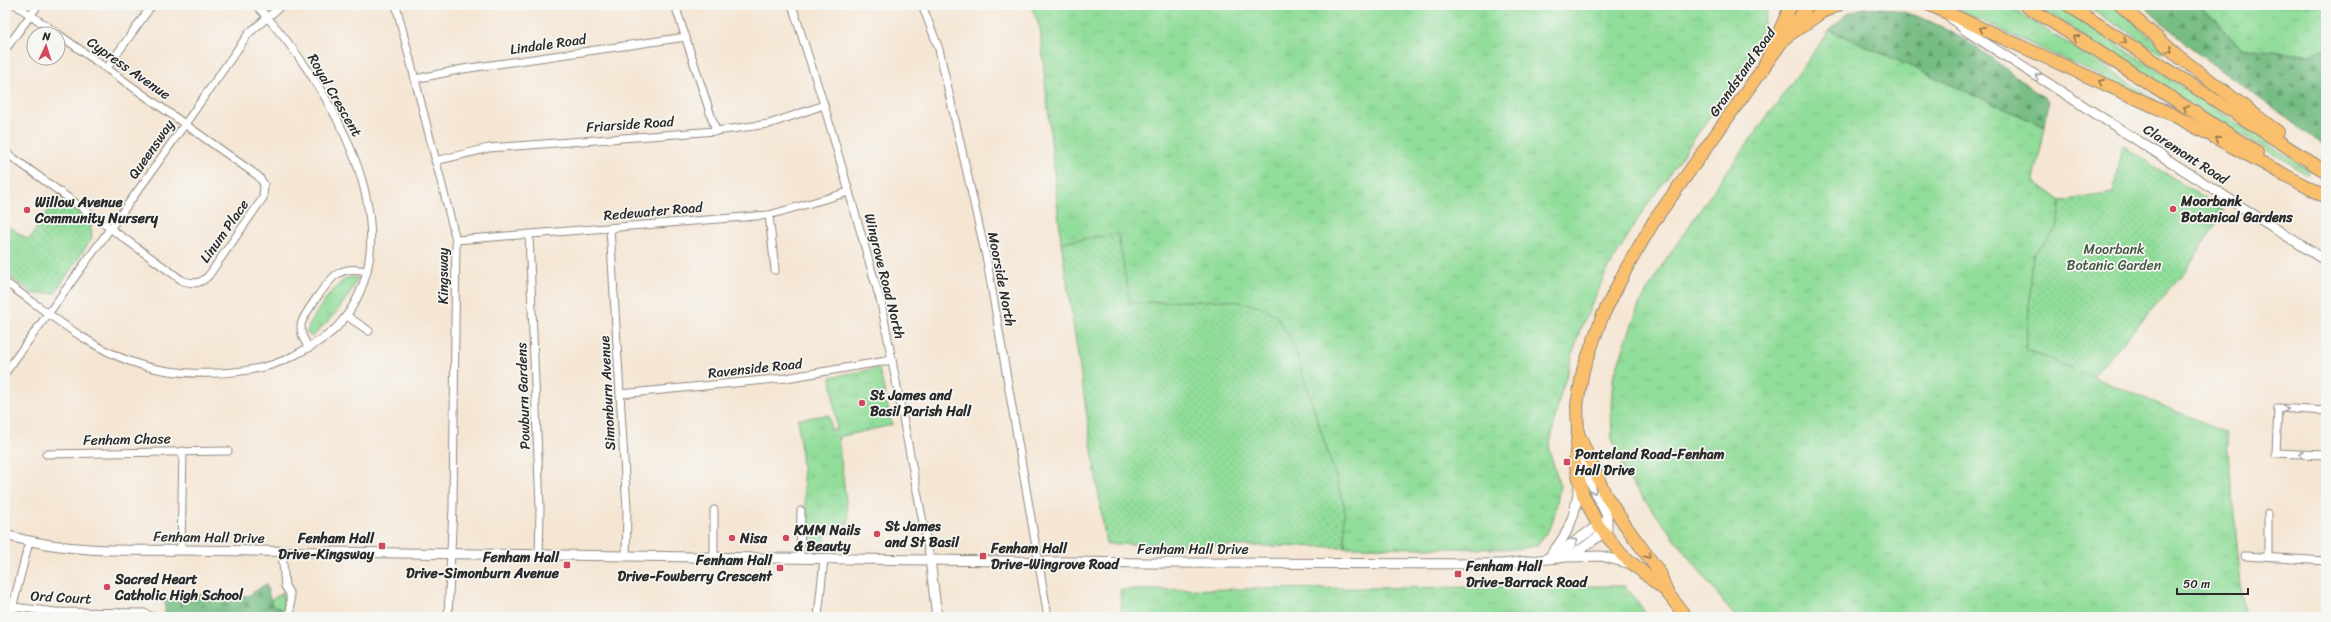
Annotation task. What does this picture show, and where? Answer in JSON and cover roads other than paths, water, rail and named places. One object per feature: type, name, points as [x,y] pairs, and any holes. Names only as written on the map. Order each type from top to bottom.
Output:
[{"type":"main road","points":[[1762,73],[1791,5]]},
{"type":"main road","name":"Grandstand Road","points":[[1666,591],[1634,566],[1604,526],[1579,485],[1575,462],[1579,437],[1577,405],[1583,370],[1602,317],[1626,269],[1654,221],[1762,73],[1808,5]]},
{"type":"main road","points":[[1786,36],[1822,12],[1838,5]]},
{"type":"main road","points":[[2025,5],[2326,196]]},
{"type":"main road","points":[[2068,5],[2326,172]]},
{"type":"main road","points":[[2120,5],[2178,56],[2326,168]]},
{"type":"main road","points":[[1935,7],[2173,115],[2326,196]]},
{"type":"main road","points":[[1579,437],[1605,494],[1625,525],[1660,573],[1666,591],[1686,617]]},
{"type":"street","name":"Cypress Avenue","points":[[16,5],[46,26]]},
{"type":"street","points":[[5,50],[38,5]]},
{"type":"street","points":[[107,68],[152,5]]},
{"type":"street","name":"Royal Crescent","points":[[5,282],[106,351],[134,363],[166,369],[202,372],[238,371],[279,363],[309,348],[335,330],[347,316],[356,300],[370,254],[369,222],[362,182],[341,126],[309,71],[268,17],[256,5]]},
{"type":"street","name":"Queensway","points":[[5,373],[249,33],[282,5]]},
{"type":"street","name":"Kingsway","points":[[396,5],[456,240],[451,554],[448,617]]},
{"type":"street","points":[[675,5],[716,131]]},
{"type":"street","name":"Wingrove Road North","points":[[792,5],[824,105],[881,303],[930,559]]},
{"type":"street","name":"Moorside North","points":[[922,5],[939,49],[986,261],[1040,562],[1048,617]]},
{"type":"street","name":"Claremont Road","points":[[1935,7],[1968,32],[2071,96],[2326,261]]},
{"type":"street","name":"Lindale Road","points":[[415,79],[463,69],[686,37]]},
{"type":"street","name":"Cypress Avenue","points":[[66,40],[185,123]]},
{"type":"street","name":"Friarside Road","points":[[435,161],[489,148],[716,131],[769,124],[824,105]]},
{"type":"street","name":"Linum Place","points":[[110,228],[183,281],[195,284],[203,282],[209,275],[263,198],[264,184],[258,176],[185,123]]},
{"type":"street","points":[[5,152],[110,228]]},
{"type":"street","name":"Redewater Road","points":[[456,240],[769,215],[849,192]]},
{"type":"street","points":[[769,215],[774,270]]},
{"type":"street","name":"Simonburn Avenue","points":[[610,228],[626,509],[626,557]]},
{"type":"street","name":"Powburn Gardens","points":[[529,234],[540,508],[539,556]]},
{"type":"street","points":[[309,348],[301,336],[301,324],[308,310],[338,273],[352,269],[366,271]]},
{"type":"street","points":[[347,316],[369,332]]},
{"type":"street","name":"Ravenside Road","points":[[620,394],[786,378],[892,360]]},
{"type":"street","points":[[2326,411],[2278,408],[2276,453],[2326,455]]},
{"type":"street","points":[[1579,437],[1585,470],[1604,526],[1625,525]]},
{"type":"street","points":[[183,451],[228,451]]},
{"type":"street","name":"Fenham Chase","points":[[46,454],[183,451],[181,550]]},
{"type":"street","points":[[1545,559],[1569,530],[1579,485]]},
{"type":"street","points":[[714,510],[714,558]]},
{"type":"street","points":[[800,559],[801,511]]},
{"type":"street","points":[[2268,514],[2268,557]]},
{"type":"street","name":"Fenham Hall Drive","points":[[1545,559],[1604,526]]},
{"type":"street","name":"Fenham Hall Drive","points":[[5,535],[29,542],[68,549],[110,551],[181,550],[539,556],[930,559],[1040,562],[1448,565],[1567,557],[1604,526]]},
{"type":"street","points":[[10,617],[29,542]]},
{"type":"street","points":[[282,552],[284,586],[290,594],[291,617]]},
{"type":"street","points":[[1567,557],[1606,556],[1634,566]]},
{"type":"street","points":[[2245,556],[2326,561]]},
{"type":"street","points":[[818,617],[824,559]]},
{"type":"street","points":[[930,559],[937,617]]},
{"type":"street","name":"Ord Court","points":[[13,607],[56,612],[144,613],[153,617]]},
{"type":"place","name":"Moorbank Botanical Gardens","points":[[2173,209]]},
{"type":"place","name":"Willow Avenue Community Nursery","points":[[27,210]]},
{"type":"place","name":"St James and Basil Parish Hall","points":[[862,403]]},
{"type":"place","name":"Ponteland Road-Fenham Hall Drive","points":[[1567,462]]},
{"type":"place","name":"St James and St Basil","points":[[877,534]]},
{"type":"place","name":"Nisa","points":[[732,538]]},
{"type":"place","name":"KMM Nails & Beauty","points":[[786,538]]},
{"type":"place","name":"Fenham Hall Drive-Kingsway","points":[[382,546]]},
{"type":"place","name":"Fenham Hall Drive-Wingrove Road","points":[[983,556]]},
{"type":"place","name":"Fenham Hall Drive-Simonburn Avenue","points":[[567,565]]},
{"type":"place","name":"Fenham Hall Drive-Fowberry Crescent","points":[[780,568]]},
{"type":"place","name":"Fenham Hall Drive-Barrack Road","points":[[1458,574]]},
{"type":"place","name":"Sacred Heart Catholic High School","points":[[107,587]]},
{"type":"park label","name":"Moorbank Botanic Garden","points":[[2114,258]]}]
